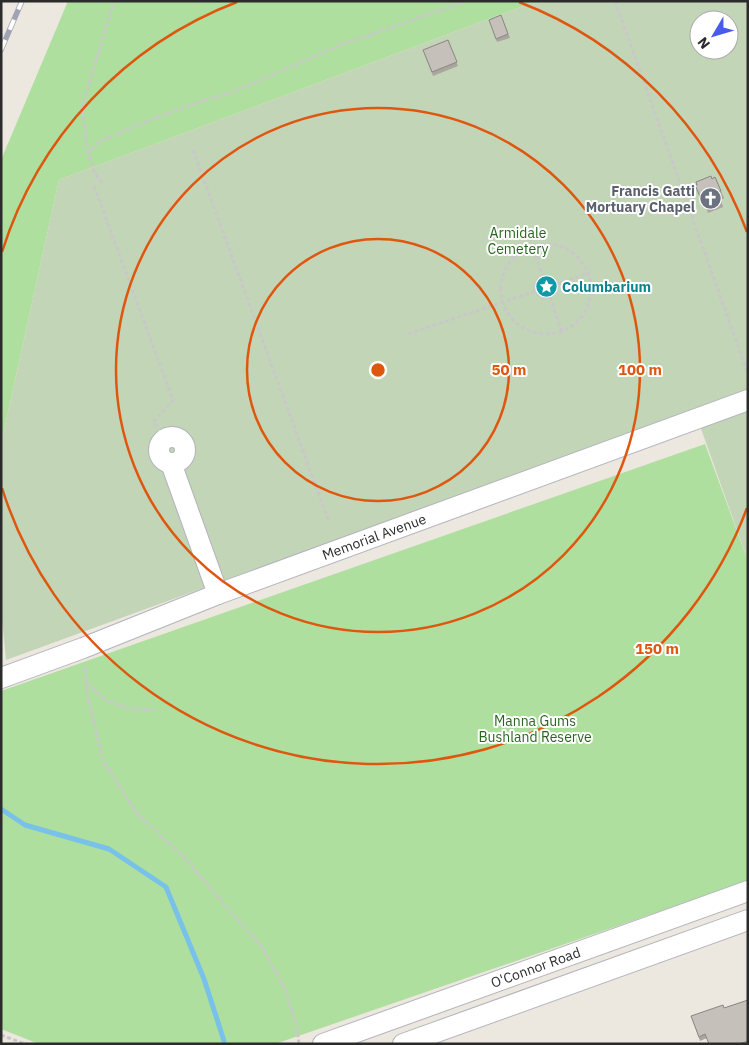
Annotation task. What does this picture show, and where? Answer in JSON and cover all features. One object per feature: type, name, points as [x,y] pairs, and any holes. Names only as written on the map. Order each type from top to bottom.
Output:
[{"type":"street","name":"Memorial Avenue","points":[[1,678],[83,648],[218,594],[748,400]]},
{"type":"street","points":[[166,439],[178,439],[184,445],[183,457],[170,463],[218,594]]},
{"type":"street","name":"O'Connor Road","points":[[323,1044],[748,891]]},
{"type":"street","name":"O'Connor Road","points":[[403,1044],[748,920]]},
{"type":"path","points":[[102,183],[95,174],[88,153],[82,107],[114,1]]},
{"type":"path","points":[[88,153],[99,142],[145,122],[190,105],[236,91],[338,46],[467,1]]},
{"type":"path","points":[[615,1],[748,374]]},
{"type":"path","points":[[193,150],[328,522]]},
{"type":"path","points":[[94,186],[173,400],[153,422],[166,439]]},
{"type":"path","points":[[530,237],[543,277]]},
{"type":"path","points":[[544,243],[566,248],[576,255],[588,273],[591,293],[587,308],[579,320],[562,332],[541,334],[531,332],[513,320],[506,312],[502,302],[501,282],[506,267],[515,255],[532,245],[544,243]]},
{"type":"path","points":[[557,284],[588,273]]},
{"type":"path","points":[[543,277],[553,278],[557,284],[556,291],[550,297],[542,297],[536,291],[538,280],[543,277]]},
{"type":"path","points":[[408,334],[536,291]]},
{"type":"path","points":[[550,297],[562,332]]},
{"type":"path","points":[[85,665],[86,683],[102,762],[139,816],[181,854],[264,950],[286,991],[298,1028],[299,1044]]},
{"type":"path","points":[[86,683],[107,700],[133,709],[155,710]]},
{"type":"path","points":[[1,1035],[25,1044]]},
{"type":"green space","points":[[68,1],[537,1],[59,180],[1,444],[1,160]]},
{"type":"green space","name":"Armidale Cemetery","points":[[537,1],[748,1],[748,561],[694,409],[6,660],[1,609],[1,444],[59,180]]},
{"type":"green space","name":"Manna Gums Bushland Reserve","points":[[705,444],[748,561],[748,881],[275,1044],[39,1044],[1,1029],[1,691]]},
{"type":"building","points":[[501,15],[508,34],[496,39],[489,20]]},
{"type":"building","points":[[448,40],[457,62],[432,72],[423,50]]},
{"type":"building","name":"Francis Gatti Mortuary Chapel","points":[[711,176],[712,179],[715,177],[721,191],[717,192],[721,200],[706,206],[695,185],[697,185],[696,182]]},
{"type":"building","points":[[748,1000],[748,1041],[739,1044],[709,1044],[705,1034],[699,1037],[691,1016],[723,1005],[724,1008]]},
{"type":"waterway","points":[[1,809],[25,825],[109,849],[166,887],[204,979],[224,1041]]},
{"type":"railway","points":[[1,50],[22,1]]},
{"type":"place","name":"Francis Gatti Mortuary Chapel","points":[[711,199]]},
{"type":"place","name":"Columbarium","points":[[546,287]]}]
